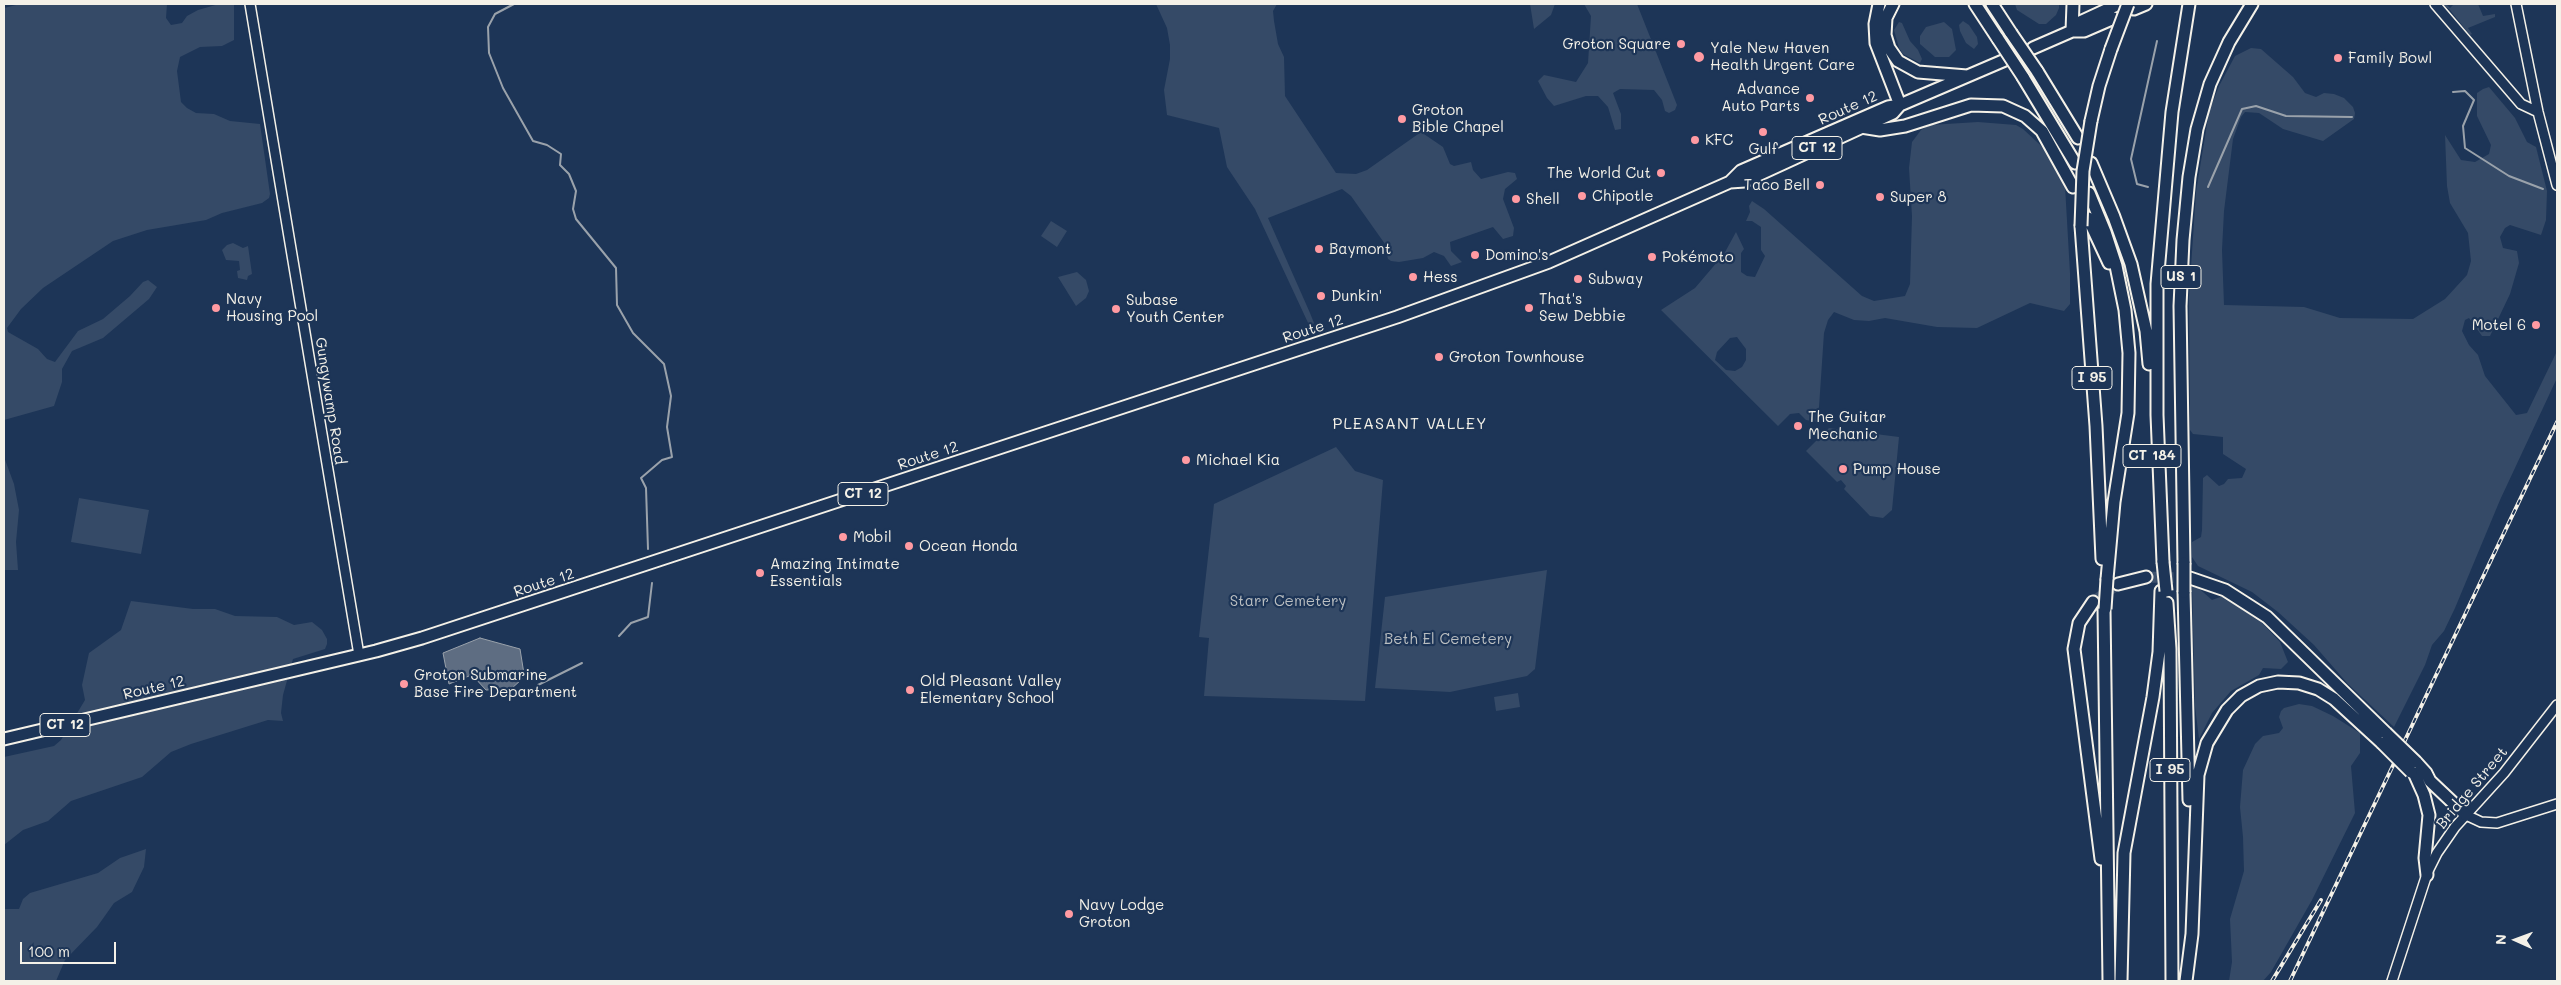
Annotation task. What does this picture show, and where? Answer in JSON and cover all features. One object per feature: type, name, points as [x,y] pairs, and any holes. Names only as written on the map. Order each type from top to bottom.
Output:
[{"type":"highway","points":[[1879,4],[1875,27],[1876,44],[1900,105]]},
{"type":"highway","points":[[1893,4],[1886,18],[1885,35],[1889,48],[1898,61],[1918,72],[1969,76]]},
{"type":"highway","points":[[1968,4],[1995,35]]},
{"type":"highway","points":[[1975,4],[2024,77],[2075,163]]},
{"type":"highway","points":[[1992,4],[2078,138]]},
{"type":"highway","points":[[2072,31],[2073,4]]},
{"type":"highway","points":[[2072,31],[2080,22],[2119,4]]},
{"type":"highway","points":[[2131,6],[2146,4]]},
{"type":"highway","name":"I 95","points":[[2172,981],[2170,649],[2163,591],[2156,362],[2158,277],[2172,112],[2189,4]]},
{"type":"highway","name":"US 1","points":[[2186,981],[2190,950],[2192,900],[2184,592],[2180,306],[2183,234],[2189,177],[2197,130],[2210,84],[2228,42],[2252,4]]},
{"type":"highway","name":"I 95","points":[[2109,582],[2100,484],[2082,180],[2091,121],[2099,86],[2112,49],[2131,6]]},
{"type":"highway","points":[[2033,48],[2072,31],[2084,31],[2114,18]]},
{"type":"highway","name":"Route 12","points":[[1730,182],[1741,171],[1888,106],[1900,105],[2005,60]]},
{"type":"highway","name":"Route 12","points":[[4,740],[359,655],[435,634],[1403,316],[1548,262],[1730,182],[1745,181],[1895,112],[1900,105]]},
{"type":"highway","points":[[1861,127],[1880,130],[1905,126],[1971,105],[2003,106],[2026,116],[2042,131],[2073,187]]},
{"type":"highway","name":"CT 184","points":[[2091,163],[2122,237],[2142,308],[2149,359],[2155,501],[2161,523]]},
{"type":"highway","points":[[2089,193],[2112,252],[2124,310],[2129,353],[2128,407],[2114,502],[2109,582],[2104,610],[2109,882],[2115,951],[2121,981]]},
{"type":"highway","points":[[2085,222],[2108,260],[2124,310]]},
{"type":"highway","points":[[2109,582],[2146,577]]},
{"type":"highway","points":[[2190,578],[2225,590],[2268,618],[2414,770],[2424,795],[2429,815],[2425,858],[2427,875]]},
{"type":"highway","points":[[2110,981],[2115,951],[2124,854],[2153,697],[2159,652],[2163,591]]},
{"type":"highway","points":[[2094,602],[2078,625],[2074,656],[2100,854],[2109,882]]},
{"type":"highway","points":[[2192,900],[2196,795],[2200,767],[2213,732],[2236,700],[2250,690],[2264,684],[2285,682],[2305,685],[2334,699],[2384,738]]},
{"type":"highway","points":[[2414,770],[2425,772],[2430,781],[2466,815]]},
{"type":"street","name":"Gungywamp Road","points":[[250,4],[359,655]]},
{"type":"street","points":[[2435,4],[2521,104],[2538,112]]},
{"type":"street","points":[[2516,4],[2538,112],[2557,185]]},
{"type":"street","name":"Bridge Street","points":[[2392,981],[2427,875],[2437,853],[2466,815],[2504,773],[2557,705]]},
{"type":"street","points":[[2466,815],[2483,822],[2495,823],[2557,804]]},
{"type":"green space","points":[[20,4],[167,4],[166,18],[171,25],[182,23],[187,16],[198,10],[219,4],[234,4],[234,40],[222,46],[200,47],[180,57],[177,71],[181,102],[196,113],[214,114],[230,121],[260,124],[270,194],[269,198],[262,203],[222,213],[206,220],[147,230],[113,241],[43,288],[21,309],[7,328],[8,332],[38,349],[47,359],[55,362],[78,331],[103,319],[143,282],[148,280],[157,287],[149,299],[103,338],[72,351],[62,369],[62,382],[54,406],[4,420],[4,8]]},
{"type":"green space","points":[[1156,4],[1277,4],[1273,11],[1278,44],[1284,57],[1285,96],[1336,173],[1356,174],[1367,170],[1421,132],[1443,147],[1450,164],[1454,166],[1471,162],[1473,170],[1481,179],[1508,172],[1515,173],[1517,179],[1505,189],[1503,199],[1514,228],[1513,236],[1503,239],[1493,227],[1450,242],[1451,251],[1462,262],[1451,266],[1444,256],[1434,252],[1423,258],[1399,262],[1388,259],[1385,244],[1351,196],[1342,189],[1268,218],[1314,323],[1310,327],[1255,209],[1227,167],[1219,128],[1167,115],[1164,90],[1170,59],[1170,45],[1167,28]]},
{"type":"green space","points":[[1530,4],[1555,4],[1551,15],[1534,29]]},
{"type":"green space","points":[[1584,4],[1637,4],[1677,105],[1675,110],[1669,113],[1665,111],[1662,100],[1654,90],[1620,89],[1613,93],[1621,114],[1621,129],[1615,130],[1608,107],[1598,96],[1586,96],[1554,106],[1547,98],[1538,81],[1544,75],[1576,82],[1588,63],[1591,16]]},
{"type":"green space","points":[[2015,4],[2059,4],[2059,8],[2056,15],[2046,24],[2039,24],[2017,10]]},
{"type":"green space","points":[[2442,4],[2446,4],[2450,8],[2454,4],[2478,4],[2483,16],[2495,14],[2495,17],[2468,28],[2472,34],[2470,35],[2450,10]]},
{"type":"green space","points":[[1963,21],[1969,25],[1977,37],[1978,44],[1974,49],[1966,43],[1960,31],[1959,25]]},
{"type":"green space","points":[[1899,22],[1902,23],[1910,41],[1918,50],[1922,59],[1920,63],[1903,54],[1899,48],[1894,30]]},
{"type":"green space","points":[[1944,22],[1952,29],[1956,50],[1949,57],[1935,57],[1920,44],[1920,36],[1926,27]]},
{"type":"green space","points":[[2251,48],[2261,49],[2293,77],[2305,93],[2316,97],[2324,93],[2334,94],[2344,98],[2353,107],[2355,113],[2354,119],[2323,141],[2283,129],[2259,113],[2245,112],[2241,117],[2233,139],[2224,211],[2222,250],[2224,305],[2304,307],[2340,318],[2413,319],[2445,299],[2467,275],[2471,261],[2468,233],[2450,203],[2447,186],[2445,135],[2461,160],[2475,162],[2489,154],[2491,145],[2477,116],[2477,93],[2483,89],[2489,87],[2515,118],[2527,142],[2536,147],[2547,191],[2546,220],[2541,235],[2510,225],[2505,228],[2500,237],[2503,248],[2517,251],[2519,263],[2510,294],[2490,336],[2482,336],[2469,318],[2465,320],[2462,331],[2469,345],[2478,355],[2485,376],[2516,415],[2527,413],[2557,351],[2557,378],[2500,500],[2455,608],[2444,631],[2432,645],[2425,665],[2394,727],[2348,684],[2314,645],[2278,612],[2252,592],[2198,566],[2192,557],[2192,542],[2201,537],[2202,530],[2203,478],[2207,475],[2219,486],[2228,479],[2242,478],[2246,469],[2223,454],[2223,437],[2193,434],[2190,430],[2189,297],[2196,192],[2209,112],[2219,86],[2235,56]]},
{"type":"green space","points":[[1978,122],[2016,125],[2050,154],[2065,186],[2070,304],[2064,311],[2030,303],[1977,328],[1937,327],[1885,318],[1869,321],[1854,320],[1834,312],[1828,320],[1824,333],[1818,422],[1806,420],[1799,413],[1790,414],[1778,426],[1661,310],[1695,288],[1724,254],[1736,232],[1744,249],[1741,253],[1741,272],[1747,276],[1755,277],[1765,256],[1761,250],[1761,227],[1752,221],[1746,221],[1752,201],[1764,209],[1862,296],[1874,301],[1905,296],[1910,284],[1912,216],[1909,168],[1912,142],[1921,130],[1930,125]],"holes":[[[1737,337],[1746,349],[1746,360],[1742,367],[1735,371],[1726,370],[1715,360],[1717,352],[1730,338]]]},
{"type":"green space","points":[[1051,221],[1067,231],[1057,247],[1041,236]]},
{"type":"green space","points":[[233,243],[243,248],[248,246],[252,274],[248,276],[247,280],[238,278],[237,271],[240,270],[239,261],[226,260],[222,250],[227,245]]},
{"type":"green space","points":[[1077,272],[1086,280],[1089,291],[1086,298],[1076,306],[1058,277]]},
{"type":"green space","points":[[1829,428],[1899,437],[1892,510],[1883,518],[1870,516],[1844,489],[1846,486],[1841,480],[1837,482],[1806,451]]},
{"type":"green space","name":"Starr Cemetery","points":[[1336,447],[1355,471],[1383,480],[1365,701],[1204,696],[1209,638],[1199,637],[1214,504]]},
{"type":"green space","points":[[4,457],[14,484],[19,510],[16,542],[18,570],[4,570]]},
{"type":"green space","points":[[79,498],[149,510],[141,554],[71,542]]},
{"type":"green space","name":"Beth El Cemetery","points":[[1547,570],[1535,669],[1527,676],[1450,692],[1375,688],[1385,597]]},
{"type":"green space","points":[[2192,585],[2195,585],[2212,600],[2223,596],[2262,623],[2280,642],[2288,662],[2281,669],[2263,668],[2259,675],[2231,691],[2212,713],[2199,739],[2195,706]]},
{"type":"green space","points":[[131,601],[193,609],[215,609],[235,616],[277,617],[294,625],[312,622],[322,630],[327,639],[327,644],[325,649],[293,659],[283,695],[281,713],[283,721],[268,720],[171,752],[142,777],[71,801],[48,821],[23,830],[4,845],[4,757],[54,746],[61,740],[85,700],[82,685],[89,653],[121,630]]},
{"type":"green space","points":[[1518,693],[1520,707],[1496,711],[1494,697]]},
{"type":"green space","points":[[2299,704],[2312,706],[2333,716],[2360,733],[2360,753],[2351,766],[2355,813],[2312,900],[2271,972],[2263,981],[2229,981],[2232,962],[2230,919],[2244,871],[2240,807],[2243,770],[2255,744],[2263,736],[2279,733],[2283,728],[2279,717],[2281,711],[2284,708]]},
{"type":"green space","points":[[146,849],[144,867],[132,892],[114,903],[97,927],[65,960],[56,981],[4,981],[4,909],[19,909],[23,899],[30,893],[98,873],[120,858]]},
{"type":"shaded area","points":[[480,638],[520,649],[524,674],[521,680],[511,689],[486,690],[473,676],[449,684],[443,653]]},
{"type":"waterway","points":[[514,4],[495,14],[488,27],[489,53],[503,88],[533,141],[547,145],[561,154],[560,165],[569,174],[576,191],[573,209],[576,219],[616,268],[617,305],[633,333],[664,364],[671,396],[667,427],[672,457],[662,460],[641,478],[646,488],[648,549]]},
{"type":"waterway","points":[[2148,187],[2137,184],[2131,159],[2157,41]]},
{"type":"waterway","points":[[2453,92],[2465,91],[2474,100],[2463,126],[2465,148],[2509,176],[2543,189]]},
{"type":"waterway","points":[[2208,187],[2242,109],[2256,106],[2286,116],[2352,117]]},
{"type":"waterway","points":[[619,636],[631,623],[648,617],[652,583]]},
{"type":"waterway","points":[[538,685],[582,663]]},
{"type":"tunnel","points":[[2146,577],[2190,578]]},
{"type":"tunnel","points":[[2093,602],[2118,584]]},
{"type":"railway","points":[[2290,981],[2557,422]]},
{"type":"railway","points":[[2272,981],[2321,900]]},
{"type":"place","name":"Groton Square","points":[[1681,44]]},
{"type":"place","name":"Yale New Haven Health Urgent Care","points":[[1699,57]]},
{"type":"place","name":"Family Bowl","points":[[2338,58]]},
{"type":"place","name":"Advance Auto Parts","points":[[1810,98]]},
{"type":"place","name":"Groton Bible Chapel","points":[[1402,119]]},
{"type":"place","name":"Gulf","points":[[1763,132]]},
{"type":"place","name":"KFC","points":[[1695,140]]},
{"type":"place","name":"The World Cut","points":[[1661,173]]},
{"type":"place","name":"Taco Bell","points":[[1820,185]]},
{"type":"place","name":"Chipotle","points":[[1582,196]]},
{"type":"place","name":"Super 8","points":[[1880,197]]},
{"type":"place","name":"Shell","points":[[1516,199]]},
{"type":"place","name":"Baymont","points":[[1319,249]]},
{"type":"place","name":"Domino's","points":[[1475,255]]},
{"type":"place","name":"Pokémoto","points":[[1652,257]]},
{"type":"place","name":"Hess","points":[[1413,277]]},
{"type":"place","name":"Subway","points":[[1578,279]]},
{"type":"place","name":"Dunkin'","points":[[1321,296]]},
{"type":"place","name":"Navy Housing Pool","points":[[216,308]]},
{"type":"place","name":"That's Sew Debbie","points":[[1529,308]]},
{"type":"place","name":"Subase Youth Center","points":[[1116,309]]},
{"type":"place","name":"Motel 6","points":[[2536,325]]},
{"type":"place","name":"Groton Townhouse","points":[[1439,357]]},
{"type":"place","name":"The Guitar Mechanic","points":[[1798,426]]},
{"type":"place","name":"Michael Kia","points":[[1186,460]]},
{"type":"place","name":"Pump House","points":[[1843,469]]},
{"type":"place","name":"Mobil","points":[[843,537]]},
{"type":"place","name":"Ocean Honda","points":[[909,546]]},
{"type":"place","name":"Amazing Intimate Essentials","points":[[760,573]]},
{"type":"place","name":"Groton Submarine Base Fire Department","points":[[404,684]]},
{"type":"place","name":"Old Pleasant Valley Elementary School","points":[[910,690]]},
{"type":"place","name":"Navy Lodge Groton","points":[[1069,914]]},
{"type":"district","name":"PLEASANT VALLEY","points":[[1410,424]]}]
